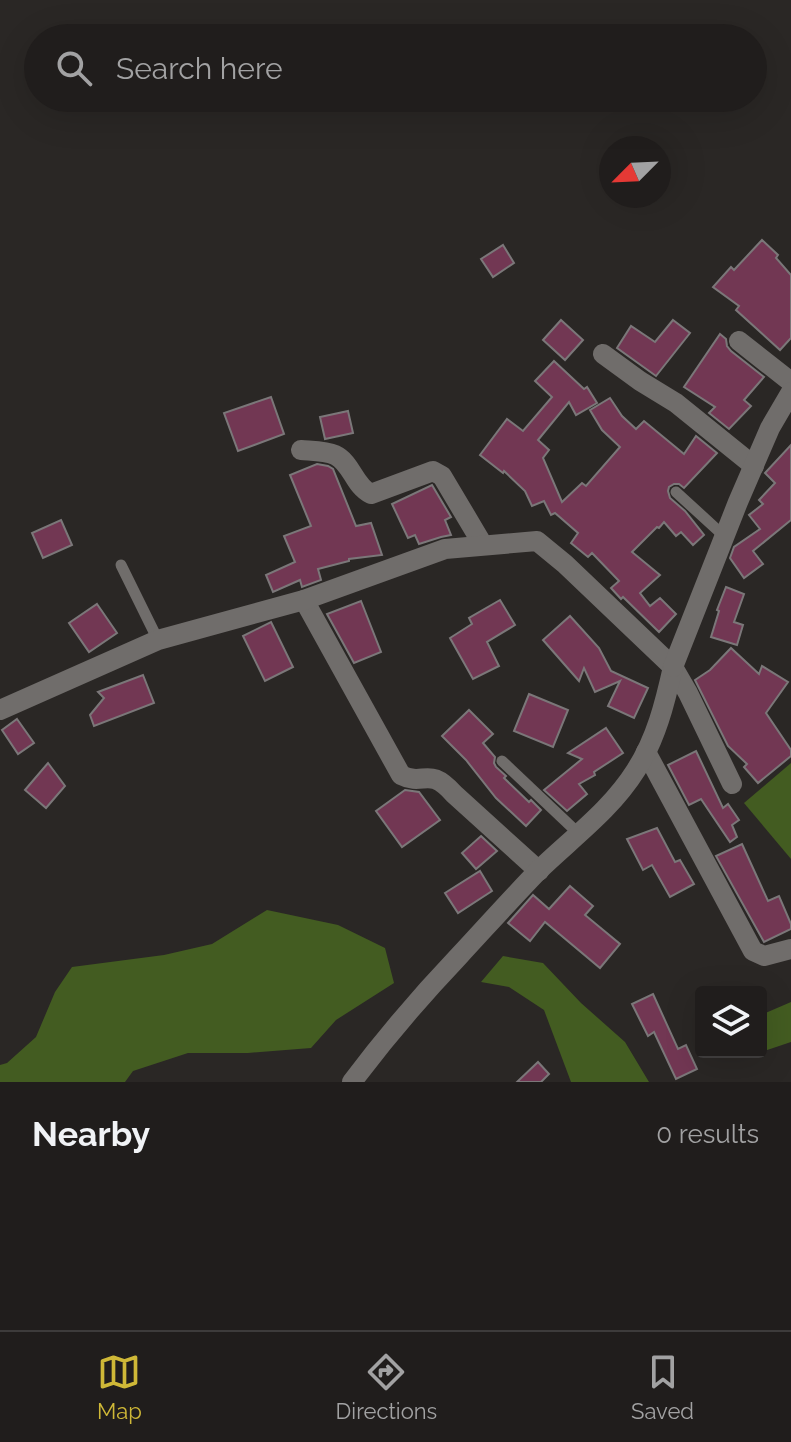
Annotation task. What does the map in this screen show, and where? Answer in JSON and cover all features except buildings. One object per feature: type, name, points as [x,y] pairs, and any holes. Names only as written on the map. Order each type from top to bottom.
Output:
[{"type":"street","points":[[739,341],[791,382]]},
{"type":"street","points":[[603,354],[676,403],[754,466]]},
{"type":"street","points":[[352,1082],[420,998],[539,871],[621,792],[646,752],[661,715],[673,667],[724,536],[770,428],[791,392]]},
{"type":"street","points":[[301,450],[337,455],[364,490],[371,494],[433,471],[442,476],[483,545]]},
{"type":"street","points":[[0,710],[158,640],[304,600],[445,549],[537,541],[673,667],[732,784]]},
{"type":"street","points":[[304,600],[401,775],[410,780],[429,777],[443,781],[539,871]]},
{"type":"street","points":[[646,752],[753,951],[764,956],[791,949]]},
{"type":"lane","points":[[676,492],[724,536]]},
{"type":"lane","points":[[121,565],[158,640]]},
{"type":"lane","points":[[502,761],[578,833]]},
{"type":"green space","points":[[791,763],[791,859],[744,803]]},
{"type":"green space","points":[[267,910],[338,925],[385,948],[394,983],[336,1020],[311,1048],[248,1053],[188,1053],[133,1071],[125,1082],[0,1082],[0,1065],[7,1063],[36,1037],[55,992],[72,967],[164,955],[212,944]]},
{"type":"green space","points":[[503,956],[543,963],[581,1003],[625,1042],[649,1082],[571,1082],[544,1010],[509,987],[481,982]]},
{"type":"green space","points":[[791,1002],[791,1042],[767,1050],[767,1012]]}]
